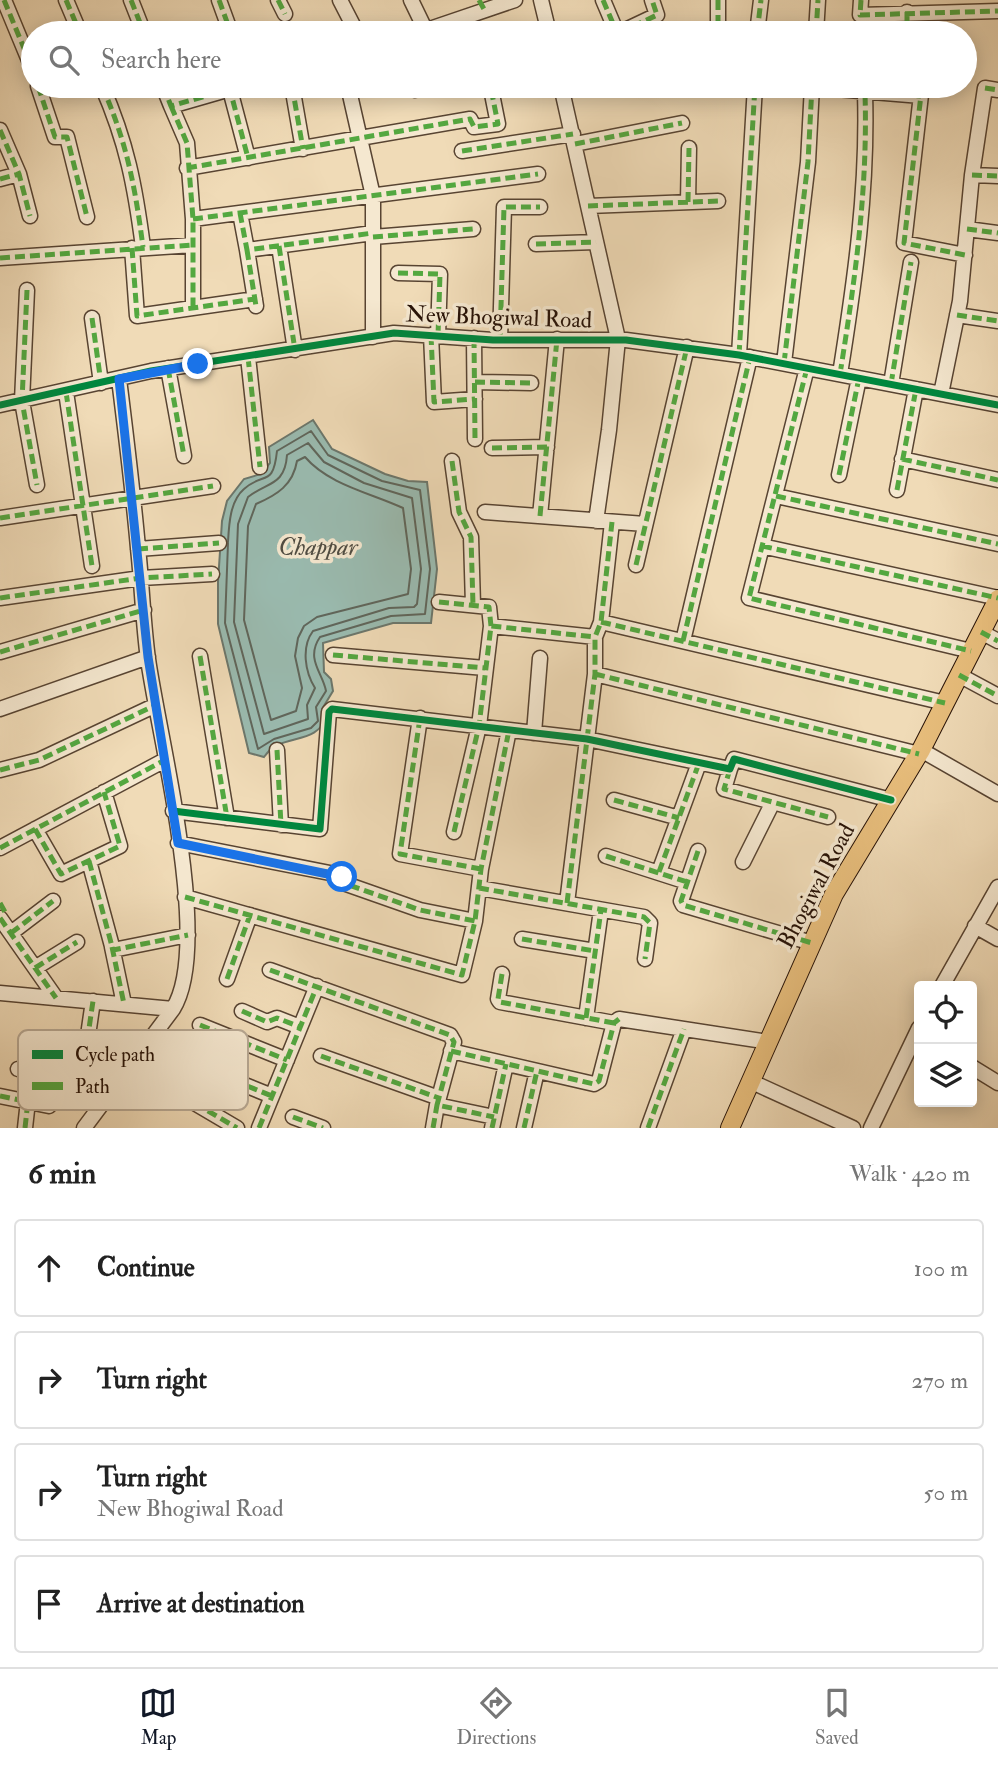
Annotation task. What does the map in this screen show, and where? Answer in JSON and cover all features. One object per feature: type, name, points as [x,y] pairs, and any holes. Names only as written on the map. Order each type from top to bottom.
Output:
[{"type":"main road","name":"Bhogiwal Road","points":[[730,1128],[834,894],[920,752],[998,598]]},
{"type":"street","points":[[4,0],[21,41]]},
{"type":"street","points":[[66,0],[75,21]]},
{"type":"street","points":[[131,0],[139,21]]},
{"type":"street","points":[[219,0],[227,21]]},
{"type":"street","points":[[278,0],[285,14]]},
{"type":"street","points":[[340,0],[351,21]]},
{"type":"street","points":[[411,0],[418,21]]},
{"type":"street","points":[[447,21],[482,6],[515,0]]},
{"type":"street","points":[[541,0],[546,21]]},
{"type":"street","points":[[603,0],[613,21]]},
{"type":"street","points":[[644,21],[657,15],[652,0]]},
{"type":"street","points":[[718,0],[718,21]]},
{"type":"street","points":[[758,21],[761,0]]},
{"type":"street","points":[[817,21],[818,0]]},
{"type":"street","points":[[861,0],[860,15],[956,5],[998,11]]},
{"type":"street","points":[[906,12],[906,21]]},
{"type":"street","points":[[941,394],[957,315],[972,175],[985,88],[998,90]]},
{"type":"street","points":[[42,98],[55,137],[67,137],[87,217]]},
{"type":"street","points":[[107,98],[122,131],[133,172],[137,316],[193,307],[255,302],[240,213]]},
{"type":"street","points":[[168,98],[187,143],[193,219],[193,307]]},
{"type":"street","points":[[171,106],[195,98]]},
{"type":"street","points":[[232,98],[248,158]]},
{"type":"street","points":[[294,98],[303,149]]},
{"type":"street","points":[[351,98],[373,196],[373,337]]},
{"type":"street","points":[[493,98],[503,145]]},
{"type":"street","points":[[564,98],[618,340],[610,430],[596,521]]},
{"type":"street","points":[[683,641],[745,356],[755,98]]},
{"type":"street","points":[[784,363],[808,162],[811,98]]},
{"type":"street","points":[[840,374],[862,224],[867,146],[865,98]]},
{"type":"street","points":[[921,98],[904,243],[965,255]]},
{"type":"street","points":[[187,168],[470,119],[474,127],[498,124]]},
{"type":"street","points":[[462,151],[574,139],[682,122]]},
{"type":"street","points":[[0,130],[19,174],[30,216]]},
{"type":"street","points":[[688,202],[689,148]]},
{"type":"street","points":[[0,179],[19,174]]},
{"type":"street","points":[[193,219],[538,174]]},
{"type":"street","points":[[972,175],[998,176]]},
{"type":"street","points":[[588,206],[718,201]]},
{"type":"street","points":[[500,340],[504,207],[540,207]]},
{"type":"street","points":[[247,250],[373,235],[473,229]]},
{"type":"street","points":[[967,229],[998,233]]},
{"type":"street","points":[[536,244],[596,242]]},
{"type":"street","points":[[0,258],[193,244]]},
{"type":"street","points":[[279,246],[295,350]]},
{"type":"street","points":[[891,384],[911,262]]},
{"type":"street","points":[[398,273],[440,274],[434,336],[434,402],[475,399]]},
{"type":"street","points":[[27,290],[22,401],[37,485]]},
{"type":"street","points":[[957,315],[998,321]]},
{"type":"street","points":[[92,318],[102,383]]},
{"type":"street","name":"New Bhogiwal Road","points":[[0,405],[168,368],[394,333],[500,340],[618,340],[687,347],[998,405]]},
{"type":"street","points":[[474,338],[475,439]]},
{"type":"street","points":[[540,516],[557,339]]},
{"type":"street","points":[[636,565],[687,347]]},
{"type":"street","points":[[248,357],[260,467]]},
{"type":"street","points":[[168,368],[184,456]]},
{"type":"street","points":[[807,368],[776,496],[748,594],[752,601],[971,651]]},
{"type":"street","points":[[839,475],[859,378]]},
{"type":"street","points":[[119,379],[148,657],[178,843],[188,935],[183,993],[157,1030]]},
{"type":"street","points":[[475,382],[531,383]]},
{"type":"street","points":[[897,490],[916,389]]},
{"type":"street","points":[[66,392],[92,566]]},
{"type":"street","points":[[492,448],[547,447]]},
{"type":"street","points":[[902,459],[998,480]]},
{"type":"street","points":[[453,461],[459,512],[471,537],[473,605]]},
{"type":"street","points":[[0,518],[132,496],[213,486]]},
{"type":"street","points":[[776,496],[998,544]]},
{"type":"street","points":[[485,512],[645,524]]},
{"type":"street","points":[[567,903],[595,674],[595,637],[601,622],[612,522]]},
{"type":"street","points":[[138,549],[219,543]]},
{"type":"street","points":[[762,546],[998,598]]},
{"type":"street","points":[[0,598],[141,578],[212,574]]},
{"type":"street","points":[[439,602],[490,608],[491,626],[479,726],[454,832]]},
{"type":"street","points":[[0,652],[144,610]]},
{"type":"street","points":[[601,622],[945,703]]},
{"type":"street","points":[[491,626],[595,637]]},
{"type":"street","points":[[981,632],[998,641]]},
{"type":"street","points":[[333,655],[485,668]]},
{"type":"street","points":[[200,656],[227,818]]},
{"type":"street","points":[[0,709],[148,657]]},
{"type":"street","points":[[534,733],[540,658]]},
{"type":"street","points":[[595,674],[920,752],[998,794]]},
{"type":"street","points":[[959,675],[998,696]]},
{"type":"street","points":[[0,770],[39,760],[156,705]]},
{"type":"street","points":[[173,811],[320,829],[330,710],[587,738],[730,769]]},
{"type":"street","points":[[421,718],[401,854],[481,869]]},
{"type":"street","points":[[185,897],[459,976],[464,972],[475,921],[481,869],[509,730]]},
{"type":"street","points":[[277,750],[281,825]]},
{"type":"street","points":[[828,817],[724,789],[734,759],[891,800]]},
{"type":"street","points":[[0,848],[165,760]]},
{"type":"street","points":[[659,872],[699,763]]},
{"type":"street","points":[[35,829],[61,874],[120,846],[104,792]]},
{"type":"street","points":[[614,800],[679,818]]},
{"type":"street","points":[[743,862],[773,802]]},
{"type":"street","points":[[178,843],[340,875],[346,884],[407,905],[475,921]]},
{"type":"street","points":[[698,851],[681,901],[689,908],[812,943]]},
{"type":"street","points":[[606,856],[687,882]]},
{"type":"street","points":[[89,861],[124,1004]]},
{"type":"street","points":[[945,981],[998,887]]},
{"type":"street","points":[[479,888],[648,919],[645,960]]},
{"type":"street","points":[[11,933],[53,901]]},
{"type":"street","points":[[586,1018],[601,909]]},
{"type":"street","points":[[2,911],[11,933],[56,998]]},
{"type":"street","points":[[227,979],[250,915]]},
{"type":"street","points":[[975,926],[998,939]]},
{"type":"street","points":[[112,947],[113,950],[188,935]]},
{"type":"street","points":[[522,939],[595,951]]},
{"type":"street","points":[[35,968],[77,942]]},
{"type":"street","points":[[270,970],[450,1035],[454,1042],[433,1128]]},
{"type":"street","points":[[502,974],[498,999],[500,1002],[614,1023]]},
{"type":"street","points":[[259,1128],[317,986]]},
{"type":"street","points":[[0,993],[173,1009]]},
{"type":"street","points":[[89,1030],[93,1001]]},
{"type":"street","points":[[242,1011],[267,1022],[277,1018],[300,1027]]},
{"type":"street","points":[[451,1051],[597,1083],[614,1023],[619,1019],[769,1042]]},
{"type":"street","points":[[200,1025],[212,1030]]},
{"type":"street","points":[[648,1128],[684,1029]]},
{"type":"street","points":[[871,1128],[914,1041]]},
{"type":"street","points":[[248,1045],[286,1060]]},
{"type":"street","points":[[321,1056],[493,1122],[506,1064]]},
{"type":"street","points":[[977,1070],[998,1083]]},
{"type":"street","points":[[524,1128],[537,1071]]},
{"type":"street","points":[[751,1082],[853,1128]]},
{"type":"street","points":[[248,1086],[272,1096]]},
{"type":"street","points":[[0,1096],[18,1099]]},
{"type":"street","points":[[25,1128],[27,1110]]},
{"type":"street","points":[[84,1128],[98,1110]]},
{"type":"street","points":[[206,1110],[237,1128]]},
{"type":"street","points":[[293,1117],[323,1128]]},
{"type":"water","name":"Chappar","points":[[313,420],[332,449],[385,474],[408,481],[427,482],[437,569],[431,623],[393,623],[323,643],[324,672],[331,679],[333,691],[322,709],[328,715],[324,723],[307,736],[277,745],[264,757],[249,753],[218,624],[222,521],[227,501],[244,479],[261,474],[270,463],[269,447]]},
{"type":"marked path","points":[[4,0],[21,41]]},
{"type":"marked path","points":[[66,0],[75,21]]},
{"type":"marked path","points":[[131,0],[139,21]]},
{"type":"marked path","points":[[219,0],[227,21]]},
{"type":"marked path","points":[[278,0],[285,14]]},
{"type":"marked path","points":[[479,0],[485,11]]},
{"type":"marked path","points":[[603,0],[612,21]]},
{"type":"marked path","points":[[644,21],[657,15],[652,0]]},
{"type":"marked path","points":[[718,0],[718,21]]},
{"type":"marked path","points":[[758,21],[761,0]]},
{"type":"marked path","points":[[817,21],[818,0]]},
{"type":"marked path","points":[[861,0],[860,15],[998,11]]},
{"type":"marked path","points":[[907,12],[907,21]]},
{"type":"marked path","points":[[985,88],[998,90]]},
{"type":"marked path","points":[[42,98],[55,137],[67,137],[87,217]]},
{"type":"marked path","points":[[107,98],[129,165],[143,247]]},
{"type":"marked path","points":[[168,98],[171,106],[199,98]]},
{"type":"marked path","points":[[232,98],[248,158]]},
{"type":"marked path","points":[[294,98],[303,149]]},
{"type":"marked path","points":[[187,168],[470,119],[474,127],[498,124],[493,98]]},
{"type":"marked path","points":[[739,355],[754,98]]},
{"type":"marked path","points":[[784,363],[808,162],[811,98]]},
{"type":"marked path","points":[[840,374],[859,234],[865,98]]},
{"type":"marked path","points":[[921,98],[904,243],[965,255]]},
{"type":"marked path","points":[[171,106],[187,143],[193,219],[193,307]]},
{"type":"marked path","points":[[575,144],[682,123]]},
{"type":"marked path","points":[[0,130],[19,174],[30,216]]},
{"type":"marked path","points":[[462,151],[573,134]]},
{"type":"marked path","points":[[688,202],[689,148]]},
{"type":"marked path","points":[[0,179],[19,174]]},
{"type":"marked path","points":[[193,219],[538,174]]},
{"type":"marked path","points":[[972,175],[998,176]]},
{"type":"marked path","points":[[588,206],[718,201]]},
{"type":"marked path","points":[[500,340],[504,207],[540,207]]},
{"type":"marked path","points":[[240,213],[247,250],[373,233]]},
{"type":"marked path","points":[[373,237],[473,229]]},
{"type":"marked path","points":[[967,229],[998,233]]},
{"type":"marked path","points":[[536,244],[596,242]]},
{"type":"marked path","points":[[0,258],[193,245]]},
{"type":"marked path","points":[[279,246],[295,350]]},
{"type":"marked path","points":[[132,248],[137,316],[255,299]]},
{"type":"marked path","points":[[247,250],[256,306]]},
{"type":"marked path","points":[[891,384],[911,262]]},
{"type":"marked path","points":[[398,273],[440,274],[438,336]]},
{"type":"marked path","points":[[27,290],[22,401],[37,485]]},
{"type":"marked path","points":[[957,315],[998,321]]},
{"type":"marked path","points":[[92,318],[101,383]]},
{"type":"marked path","points":[[431,335],[434,402],[475,399]]},
{"type":"marked path","points":[[474,338],[475,439]]},
{"type":"marked path","points":[[540,516],[557,339]]},
{"type":"marked path","points":[[636,565],[687,347]]},
{"type":"marked path","points":[[248,357],[260,467]]},
{"type":"marked path","points":[[683,641],[750,357]]},
{"type":"marked path","points":[[168,368],[184,456]]},
{"type":"marked path","points":[[807,368],[749,598],[971,651]]},
{"type":"marked path","points":[[839,475],[859,378]]},
{"type":"marked path","points":[[475,382],[531,383]]},
{"type":"marked path","points":[[897,490],[916,389]]},
{"type":"marked path","points":[[66,392],[92,566]]},
{"type":"marked path","points":[[492,448],[547,447]]},
{"type":"marked path","points":[[902,459],[998,480]]},
{"type":"marked path","points":[[452,461],[459,512],[471,537],[473,605]]},
{"type":"marked path","points":[[0,518],[213,486]]},
{"type":"marked path","points":[[776,496],[998,544]]},
{"type":"marked path","points":[[567,903],[595,674],[595,637],[601,622],[612,522]]},
{"type":"marked path","points":[[138,549],[219,543]]},
{"type":"marked path","points":[[762,546],[998,598]]},
{"type":"marked path","points":[[0,598],[141,578],[212,574]]},
{"type":"marked path","points":[[439,602],[489,607],[491,626]]},
{"type":"marked path","points":[[0,652],[144,610]]},
{"type":"marked path","points":[[601,622],[945,703]]},
{"type":"marked path","points":[[454,832],[479,726],[491,626],[595,637]]},
{"type":"marked path","points":[[981,632],[998,641]]},
{"type":"marked path","points":[[333,655],[485,668]]},
{"type":"marked path","points":[[200,656],[227,818]]},
{"type":"marked path","points":[[595,674],[919,754]]},
{"type":"marked path","points":[[959,675],[998,696]]},
{"type":"marked path","points":[[0,770],[39,760],[156,705]]},
{"type":"marked path","points":[[420,718],[400,854],[481,869]]},
{"type":"marked path","points":[[185,897],[462,975],[475,921],[481,869],[509,730]]},
{"type":"marked path","points":[[277,750],[281,825]]},
{"type":"marked path","points":[[0,848],[165,760]]},
{"type":"marked path","points":[[659,872],[699,763]]},
{"type":"marked path","points":[[730,769],[724,789],[828,817]]},
{"type":"marked path","points":[[35,829],[61,874],[120,846],[104,792]]},
{"type":"marked path","points":[[614,800],[679,818]]},
{"type":"marked path","points":[[178,843],[340,875],[346,884],[420,910],[475,921]]},
{"type":"marked path","points":[[698,851],[681,901],[683,905],[812,943]]},
{"type":"marked path","points":[[606,856],[687,882]]},
{"type":"marked path","points":[[89,861],[113,950],[188,935]]},
{"type":"marked path","points":[[479,888],[644,917],[650,923],[645,959]]},
{"type":"marked path","points":[[11,933],[53,901]]},
{"type":"marked path","points":[[0,903],[5,912]]},
{"type":"marked path","points":[[586,1018],[601,910]]},
{"type":"marked path","points":[[227,979],[250,915]]},
{"type":"marked path","points":[[0,918],[56,998]]},
{"type":"marked path","points":[[522,939],[595,951]]},
{"type":"marked path","points":[[35,968],[77,942]]},
{"type":"marked path","points":[[112,947],[124,1004]]},
{"type":"marked path","points":[[270,970],[450,1035],[454,1042],[437,1105],[494,1117]]},
{"type":"marked path","points":[[502,974],[498,999],[500,1002],[614,1023]]},
{"type":"marked path","points":[[259,1128],[317,986]]},
{"type":"marked path","points":[[89,1030],[93,1001]]},
{"type":"marked path","points":[[242,1011],[267,1022],[277,1018],[300,1027]]},
{"type":"marked path","points":[[451,1051],[594,1084],[599,1081],[614,1023],[619,1019]]},
{"type":"marked path","points":[[200,1025],[212,1030]]},
{"type":"marked path","points":[[648,1128],[684,1029]]},
{"type":"marked path","points":[[248,1044],[287,1060]]},
{"type":"marked path","points":[[321,1056],[439,1098]]},
{"type":"marked path","points":[[492,1128],[506,1064]]},
{"type":"marked path","points":[[524,1128],[537,1071]]},
{"type":"marked path","points":[[248,1086],[272,1096]]},
{"type":"marked path","points":[[0,1096],[18,1100]]},
{"type":"marked path","points":[[433,1128],[437,1105]]},
{"type":"marked path","points":[[25,1128],[27,1110]]},
{"type":"marked path","points":[[206,1110],[237,1128]]},
{"type":"marked path","points":[[293,1117],[323,1128]]},
{"type":"cycle path","points":[[0,405],[151,371],[394,333],[493,340],[626,340],[739,355],[998,405]]},
{"type":"cycle path","points":[[173,811],[320,829],[329,712],[332,709],[587,739],[730,769],[734,759],[891,800]]},
{"type":"route","points":[[198,364],[119,379],[148,657],[178,843],[342,877]]}]
